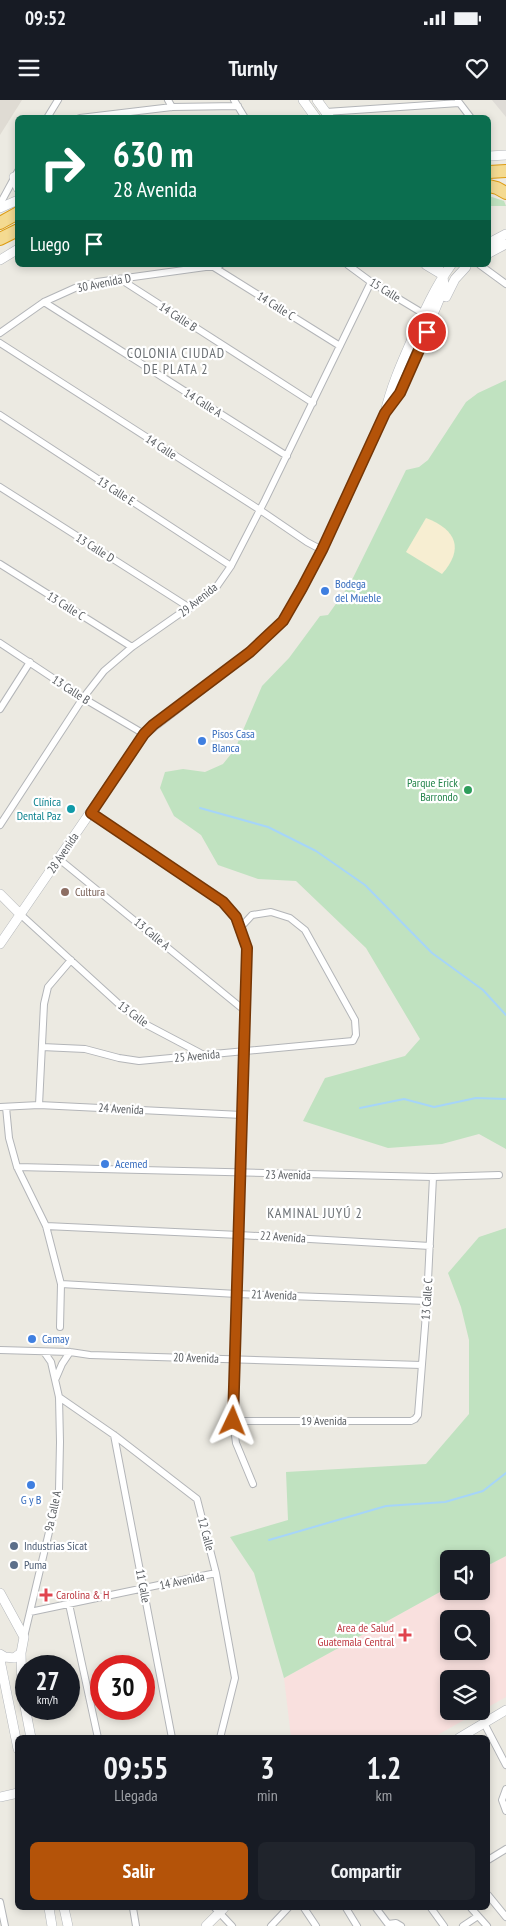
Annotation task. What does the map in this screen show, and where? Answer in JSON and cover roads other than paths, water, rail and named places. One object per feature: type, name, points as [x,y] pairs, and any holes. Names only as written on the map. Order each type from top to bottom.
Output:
[{"type":"highway","points":[[491,172],[506,171]]},
{"type":"highway","points":[[491,185],[506,182]]},
{"type":"highway","points":[[491,186],[506,193]]},
{"type":"highway","points":[[0,212],[15,209]]},
{"type":"highway","points":[[0,222],[15,214]]},
{"type":"highway","points":[[0,239],[15,232]]},
{"type":"main road","points":[[303,100],[314,115]]},
{"type":"main road","points":[[317,100],[328,115]]},
{"type":"main road","points":[[491,156],[506,155]]},
{"type":"main road","points":[[0,206],[15,201]]},
{"type":"main road","points":[[491,242],[506,234]]},
{"type":"main road","points":[[491,252],[506,244]]},
{"type":"main road","points":[[0,260],[15,252]]},
{"type":"main road","points":[[427,267],[435,278],[437,286]]},
{"type":"main road","points":[[429,267],[443,275],[457,273],[466,267]]},
{"type":"main road","points":[[437,267],[443,275]]},
{"type":"main road","name":"28 Avenida","points":[[0,944],[144,734],[153,725],[250,652],[283,621],[322,550],[385,413],[391,389],[424,314],[437,286],[449,267]]},
{"type":"main road","points":[[434,316],[443,304],[455,279],[466,267]]},
{"type":"main road","name":"28 Avenida","points":[[385,413],[400,393],[434,316],[444,288],[443,275]]},
{"type":"main road","name":"13 Calle","points":[[0,894],[20,914]]},
{"type":"main road","points":[[0,1593],[24,1637],[21,1653],[22,1691],[29,1735]]},
{"type":"main road","points":[[0,1654],[5,1657],[14,1658],[21,1653]]},
{"type":"main road","points":[[0,1660],[15,1735]]},
{"type":"main road","points":[[464,1735],[506,1710]]},
{"type":"main road","points":[[0,1797],[15,1794]]},
{"type":"main road","points":[[48,1910],[52,1926]]},
{"type":"main road","points":[[64,1910],[68,1926]]},
{"type":"main road","points":[[206,1926],[218,1910]]},
{"type":"street","points":[[49,115],[58,100]]},
{"type":"street","points":[[168,100],[172,107]]},
{"type":"street","points":[[395,100],[400,108]]},
{"type":"street","points":[[328,115],[458,101],[469,115]]},
{"type":"street","points":[[105,115],[172,107],[236,103],[243,115]]},
{"type":"street","points":[[0,206],[15,176]]},
{"type":"street","name":"30 Avenida D","points":[[0,333],[44,302],[75,288],[120,279],[205,267]]},
{"type":"street","name":"14 Calle C","points":[[214,267],[340,346]]},
{"type":"street","name":"15 Calle","points":[[351,267],[371,282],[424,314]]},
{"type":"street","points":[[483,267],[506,284]]},
{"type":"street","name":"14 Calle B","points":[[120,279],[313,402]]},
{"type":"street","name":"29 Avenida","points":[[0,825],[83,698],[104,671],[132,647],[215,589],[231,566],[371,282]]},
{"type":"street","name":"14 Calle A","points":[[44,302],[286,456]]},
{"type":"street","name":"14 Calle","points":[[0,343],[322,550]]},
{"type":"street","name":"13 Calle E","points":[[0,415],[231,566]]},
{"type":"street","name":"13 Calle D","points":[[0,487],[190,608]]},
{"type":"street","name":"13 Calle C","points":[[0,564],[132,647]]},
{"type":"street","name":"13 Calle B","points":[[0,643],[83,698],[144,734]]},
{"type":"street","points":[[0,709],[30,662]]},
{"type":"street","points":[[91,813],[223,902],[236,917],[247,948],[233,1421],[236,1443],[253,1484]]},
{"type":"street","name":"13 Calle A","points":[[59,859],[244,1010]]},
{"type":"street","name":"25 Avenida","points":[[42,1047],[85,1048],[119,1058],[139,1061],[353,1041],[356,1035],[355,1020],[305,930],[290,918],[271,912],[252,915],[241,927]]},
{"type":"street","name":"13 Calle","points":[[20,914],[121,1006],[147,1025],[204,1055]]},
{"type":"street","points":[[39,1105],[44,1004],[48,988],[71,960]]},
{"type":"street","name":"24 Avenida","points":[[3,1107],[39,1105],[242,1115]]},
{"type":"street","points":[[3,1107],[17,1167],[46,1226],[61,1284],[60,1327]]},
{"type":"street","name":"23 Avenida","points":[[17,1167],[240,1174],[433,1177],[499,1175]]},
{"type":"street","name":"13 Calle C","points":[[415,1420],[418,1415],[427,1301],[433,1177]]},
{"type":"street","name":"22 Avenida","points":[[46,1226],[238,1234],[430,1246]]},
{"type":"street","name":"21 Avenida","points":[[61,1284],[237,1294],[427,1301]]},
{"type":"street","name":"20 Avenida","points":[[0,1350],[70,1352],[90,1355],[422,1365]]},
{"type":"street","name":"9a Calle A","points":[[24,1637],[59,1490],[59,1397],[51,1362],[44,1352]]},
{"type":"street","points":[[56,1382],[58,1370],[70,1352]]},
{"type":"street","name":"12 Calle","points":[[59,1397],[114,1435],[197,1499],[216,1574],[235,1678],[221,1735]]},
{"type":"street","name":"19 Avenida","points":[[233,1421],[411,1422],[415,1420]]},
{"type":"street","name":"11 Calle","points":[[114,1435],[171,1735]]},
{"type":"street","name":"14 Avenida","points":[[30,1612],[216,1574]]},
{"type":"street","points":[[69,1604],[97,1735]]},
{"type":"street","points":[[484,1723],[506,1765]]},
{"type":"street","points":[[506,1789],[502,1800],[506,1812]]},
{"type":"street","points":[[490,1859],[506,1849]]},
{"type":"street","points":[[490,1897],[506,1917]]},
{"type":"street","points":[[0,1902],[5,1926]]},
{"type":"street","points":[[133,1910],[136,1926]]},
{"type":"street","points":[[220,1910],[232,1926]]},
{"type":"street","points":[[270,1926],[286,1910]]},
{"type":"street","points":[[305,1910],[316,1926]]},
{"type":"street","points":[[347,1910],[357,1926]]},
{"type":"street","points":[[378,1910],[388,1924],[396,1922],[401,1926]]},
{"type":"street","points":[[432,1910],[444,1926]]},
{"type":"street","points":[[473,1910],[487,1926]]},
{"type":"street","points":[[463,1926],[478,1916]]},
{"type":"waterway","points":[[200,808],[268,827],[316,851],[365,885],[432,953],[483,990],[506,1015]]},
{"type":"waterway","points":[[360,1108],[404,1099],[434,1107],[476,1098],[506,1099]]},
{"type":"waterway","points":[[269,1540],[386,1506],[445,1502],[483,1491],[506,1473]]},
{"type":"place","name":"Bodega del Mueble","points":[[325,591]]},
{"type":"place","name":"Pisos Casa Blanca","points":[[202,741]]},
{"type":"place","name":"Parque Erick Barrondo","points":[[468,790]]},
{"type":"place","name":"Clínica Dental Paz","points":[[71,809]]},
{"type":"place","name":"Cultura","points":[[65,892]]},
{"type":"place","name":"Acemed","points":[[105,1164]]},
{"type":"place","name":"Camay","points":[[32,1339]]},
{"type":"place","name":"G y B","points":[[31,1485]]},
{"type":"place","name":"Industrias Sicat","points":[[14,1546]]},
{"type":"place","name":"Puma","points":[[14,1565]]},
{"type":"place","name":"Carolina & H","points":[[46,1595]]},
{"type":"place","name":"Area de Salud Guatemala Central","points":[[405,1635]]},
{"type":"district","name":"COLONIA CIUDAD DE PLATA 2","points":[[176,362]]},
{"type":"district","name":"KAMINAL JUYÚ 2","points":[[315,1213]]}]
